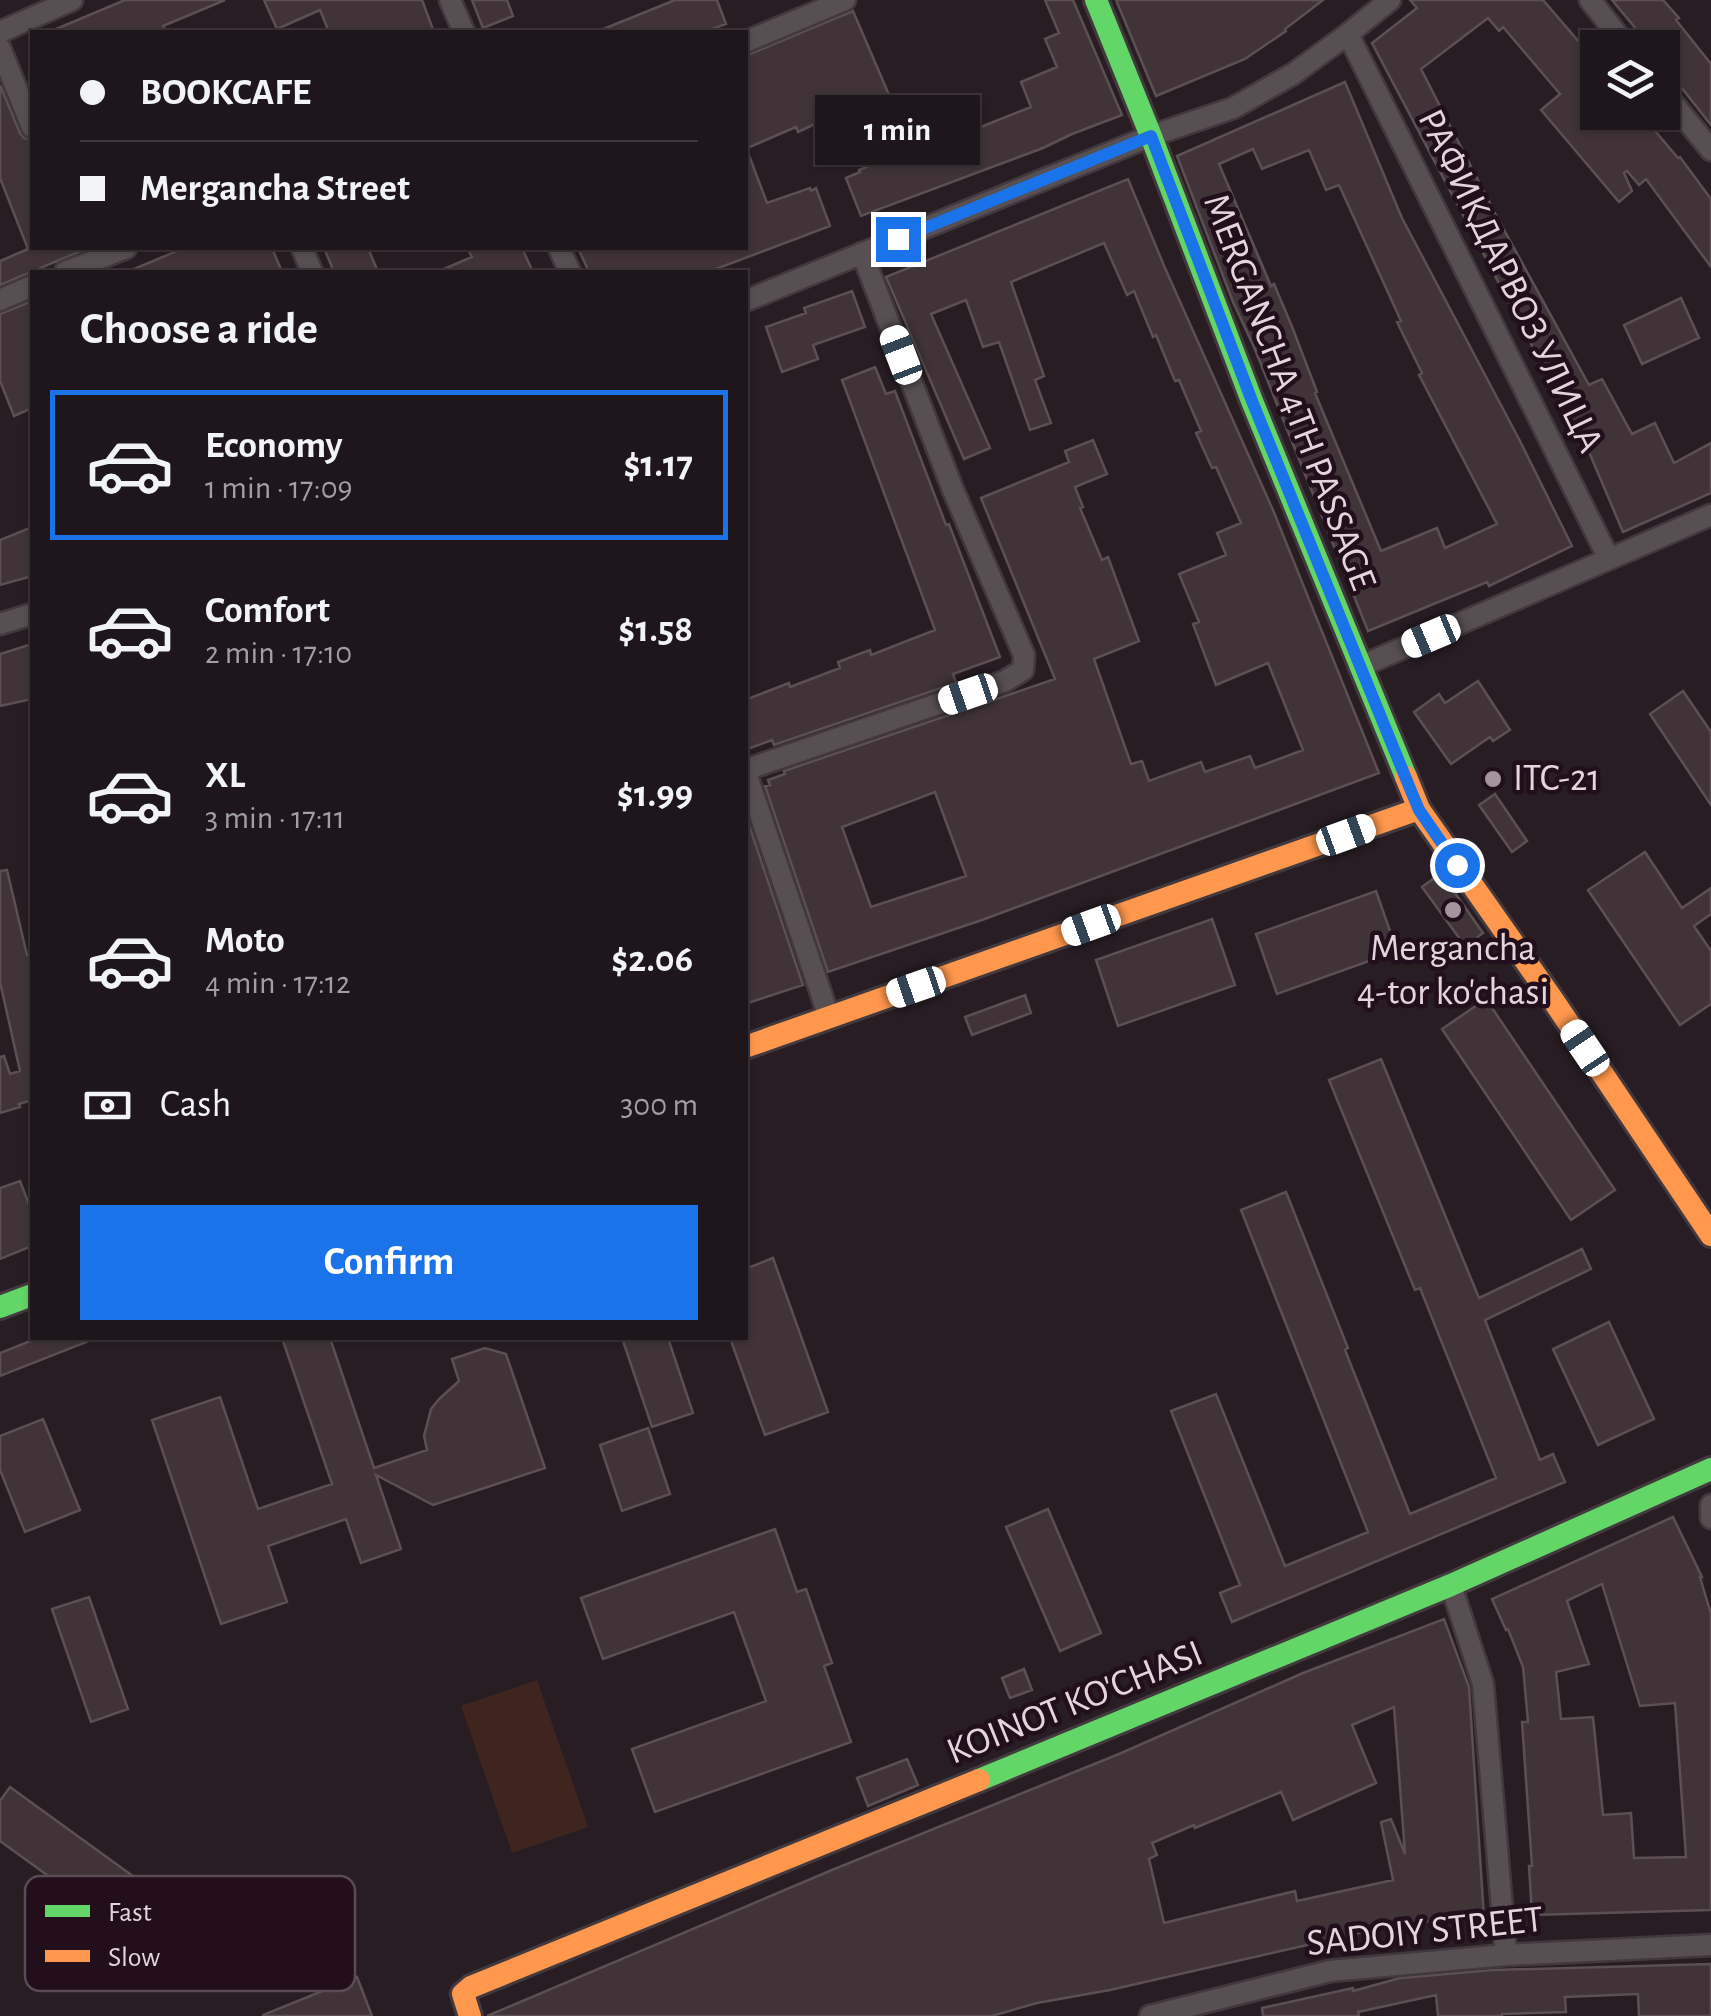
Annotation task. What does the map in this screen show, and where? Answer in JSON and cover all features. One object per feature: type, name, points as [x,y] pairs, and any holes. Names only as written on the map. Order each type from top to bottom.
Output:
[{"type":"street","points":[[0,32],[72,0]]},
{"type":"street","points":[[450,0],[463,30]]},
{"type":"street","points":[[748,41],[846,0]]},
{"type":"street","name":"MERGANCHA 4TH PASSAGE","points":[[1096,0],[1252,401],[1419,810],[1711,1235]]},
{"type":"street","points":[[748,301],[1151,136],[1233,108],[1293,74],[1390,0]]},
{"type":"street","points":[[1590,0],[1614,30]]},
{"type":"street","name":"РАФИКДАРВОЗ УЛИЦА","points":[[1348,34],[1609,559]]},
{"type":"street","points":[[0,48],[30,122]]},
{"type":"street","points":[[1680,112],[1711,150]]},
{"type":"street","points":[[85,255],[114,250]]},
{"type":"street","points":[[748,769],[1005,681],[1022,670],[1024,655],[953,490],[862,253]]},
{"type":"street","points":[[0,300],[30,287]]},
{"type":"street","points":[[1359,666],[1711,515]]},
{"type":"street","points":[[0,624],[30,615]]},
{"type":"street","points":[[748,779],[829,1018]]},
{"type":"street","points":[[748,1046],[1419,810]]},
{"type":"street","points":[[0,1307],[30,1297]]},
{"type":"street","name":"KOINOT KO'CHASI","points":[[466,2005],[471,1987],[1451,1585],[1711,1469]]},
{"type":"street","points":[[1711,1506],[1711,1518]]},
{"type":"street","points":[[1451,1585],[1483,1684],[1506,1954]]},
{"type":"street","name":"SADOIY STREET","points":[[1150,2016],[1182,2012],[1330,1972],[1506,1954],[1711,1945]]},
{"type":"shaded area","points":[[537,1680],[588,1827],[512,1853],[461,1706]]},
{"type":"building","points":[[125,0],[225,0],[163,26],[165,30],[54,30]]},
{"type":"building","points":[[264,0],[422,0],[433,30],[328,30],[320,10],[277,29]]},
{"type":"building","points":[[472,0],[507,0],[513,16],[483,28]]},
{"type":"building","points":[[675,0],[717,0],[726,24],[710,30],[601,30]]},
{"type":"building","points":[[1045,0],[1073,0],[1122,115],[861,216],[846,178],[925,143],[919,128],[960,111],[968,132],[1031,107],[1021,82],[1057,67],[1045,39],[1059,33]]},
{"type":"building","points":[[1116,0],[1323,0],[1245,59],[1156,96]]},
{"type":"building","points":[[1410,0],[1543,0],[1580,43],[1580,130],[1654,130],[1711,199],[1711,267],[1646,179],[1639,185],[1627,171],[1624,173],[1632,191],[1619,202],[1541,110],[1560,94],[1503,27],[1499,31],[1488,18],[1421,69],[1589,385],[1602,379],[1632,434],[1655,423],[1674,463],[1711,443],[1711,493],[1623,532],[1586,445],[1372,43],[1417,8]]},
{"type":"building","points":[[1612,0],[1663,0],[1679,18],[1676,20],[1711,64],[1711,125],[1680,86],[1680,30],[1637,30]]},
{"type":"building","points":[[853,11],[890,97],[847,115],[845,110],[798,132],[796,127],[748,148],[748,55]]},
{"type":"building","points":[[1345,82],[1402,218],[1572,546],[1489,586],[1487,582],[1368,631],[1177,156]],"holes":[[[1253,149],[1262,169],[1309,150],[1326,190],[1339,185],[1401,321],[1397,322],[1422,373],[1419,375],[1497,524],[1445,548],[1437,528],[1381,551],[1315,393],[1293,329],[1219,164]]]},
{"type":"building","points":[[0,85],[20,133],[30,140],[30,250],[83,250],[0,285],[0,261],[28,249],[0,178]]},
{"type":"building","points":[[748,153],[767,203],[816,188],[830,226],[713,270],[588,270],[579,250],[748,250]]},
{"type":"building","points":[[1128,179],[1273,510],[1379,773],[982,920],[828,972],[765,786],[784,771],[1055,679],[981,498],[1069,462],[1065,451],[1093,440],[1107,474],[1075,487],[1102,560],[1108,557],[1139,641],[1094,659],[1131,764],[1142,761],[1149,781],[1201,762],[1205,772],[1250,756],[1255,768],[1303,750],[1268,663],[1216,685],[1193,624],[1199,622],[1179,574],[1226,555],[1217,533],[1241,523],[1196,433],[1201,431],[1179,380],[1175,381],[1134,291],[1127,295],[1104,243],[1011,282],[1044,376],[1035,380],[1051,423],[1030,430],[999,342],[983,347],[966,300],[931,314],[990,448],[964,459],[886,277]],"holes":[[[935,792],[966,876],[871,907],[842,827]]]},
{"type":"building","points":[[179,250],[273,250],[281,270],[132,270]]},
{"type":"building","points":[[325,250],[369,250],[377,270],[333,270]]},
{"type":"building","points":[[468,250],[523,250],[532,270],[442,270],[472,257]]},
{"type":"building","points":[[852,291],[865,327],[813,345],[818,359],[782,372],[766,327]]},
{"type":"building","points":[[1681,298],[1699,338],[1642,364],[1624,325]]},
{"type":"building","points":[[30,302],[30,409],[14,416],[0,381],[0,314]]},
{"type":"building","points":[[875,367],[886,394],[895,391],[1000,657],[953,674],[956,683],[774,745],[772,740],[748,749],[748,699],[840,668],[838,662],[870,650],[871,655],[935,630],[842,380]]},
{"type":"building","points":[[30,528],[30,577],[0,585],[0,540]]},
{"type":"building","points":[[30,645],[30,699],[0,706],[0,654]]},
{"type":"building","points":[[1478,681],[1510,730],[1493,741],[1490,737],[1451,764],[1414,712],[1439,694],[1445,703]]},
{"type":"building","points":[[1683,691],[1711,732],[1711,805],[1650,714]]},
{"type":"building","points":[[1495,794],[1527,841],[1512,852],[1479,805]]},
{"type":"building","points":[[748,822],[803,985],[748,1003]]},
{"type":"building","points":[[1645,852],[1682,908],[1711,888],[1711,914],[1694,926],[1711,951],[1711,1004],[1680,1025],[1588,890]]},
{"type":"building","points":[[7,870],[30,955],[30,1101],[0,1113],[0,1057],[4,1056],[10,1074],[20,1071],[0,982],[0,871]]},
{"type":"building","name":"Mergancha 4-tor ko'chasi","points":[[1441,873],[1483,933],[1465,946],[1422,887]]},
{"type":"building","points":[[1376,891],[1397,951],[1277,994],[1256,934]]},
{"type":"building","points":[[1212,919],[1235,985],[1118,1026],[1096,960]]},
{"type":"building","points":[[1025,995],[1031,1013],[972,1035],[965,1017]]},
{"type":"building","points":[[1486,999],[1615,1190],[1571,1220],[1442,1029]]},
{"type":"building","points":[[1381,1059],[1479,1298],[1582,1249],[1591,1269],[1485,1320],[1540,1460],[1553,1454],[1565,1482],[1232,1622],[1220,1593],[1240,1585],[1171,1411],[1216,1394],[1285,1566],[1368,1532],[1241,1210],[1286,1192],[1410,1514],[1496,1478],[1420,1288],[1415,1290],[1329,1080]]},
{"type":"building","points":[[20,1181],[30,1207],[30,1247],[0,1259],[0,1188]]},
{"type":"building","points":[[773,1258],[828,1412],[765,1435],[731,1340],[748,1340],[748,1268]]},
{"type":"building","points":[[1609,1322],[1654,1419],[1598,1445],[1553,1349]]},
{"type":"building","points":[[33,1340],[91,1340],[0,1376],[0,1353]]},
{"type":"building","points":[[283,1340],[331,1340],[374,1468],[427,1450],[424,1436],[431,1409],[459,1381],[452,1359],[485,1348],[506,1354],[545,1468],[433,1505],[376,1475],[401,1549],[361,1563],[346,1519],[268,1546],[287,1602],[221,1624],[152,1420],[220,1397],[258,1509],[332,1484]]},
{"type":"building","points":[[623,1340],[669,1340],[693,1413],[652,1427]]},
{"type":"building","points":[[43,1419],[80,1510],[25,1532],[0,1470],[0,1436]]},
{"type":"building","points":[[648,1428],[670,1494],[622,1511],[600,1445]]},
{"type":"building","points":[[1048,1509],[1101,1633],[1060,1651],[1006,1527]]},
{"type":"building","points":[[1673,1517],[1702,1577],[1711,1614],[1711,1910],[1532,1915],[1522,1722],[1528,1722],[1523,1667],[1492,1599]],"holes":[[[1602,1584],[1640,1706],[1675,1703],[1686,1857],[1634,1858],[1631,1813],[1603,1815],[1593,1717],[1561,1719],[1556,1672],[1589,1664],[1567,1601]]]},
{"type":"building","points":[[775,1529],[797,1592],[806,1589],[832,1663],[824,1666],[851,1742],[655,1812],[632,1749],[766,1701],[734,1612],[603,1659],[581,1598]]},
{"type":"building","points":[[89,1597],[128,1709],[91,1722],[52,1609]]},
{"type":"building","points":[[1444,1619],[1469,1687],[1484,1918],[1403,1923],[992,2016],[487,2016],[1119,1754],[1303,1673]],"holes":[[[1394,1707],[1405,1854],[1391,1819],[1381,1822],[1393,1880],[1297,1901],[1295,1891],[1164,1923],[1149,1859],[1157,1855],[1152,1843],[1281,1792],[1293,1820],[1376,1783],[1352,1725]]]},
{"type":"building","points":[[1024,1669],[1032,1690],[1010,1698],[1002,1678]]},
{"type":"building","points":[[907,1759],[918,1785],[868,1806],[857,1778]]},
{"type":"building","points":[[10,1787],[133,1876],[48,1876],[0,1841],[0,1801]]},
{"type":"building","points":[[1711,1964],[1711,2016],[1639,2016],[1638,1994],[1565,1997],[1566,2012],[1502,2016],[1438,2016],[1436,1995],[1358,2012],[1359,2016],[1263,2016],[1262,2008],[1400,1978],[1493,1970]]},
{"type":"building","points":[[355,1978],[372,2016],[263,2016],[322,1991],[355,1991]]},
{"type":"traffic: fast","points":[[1096,0],[1252,401],[1406,777]]},
{"type":"traffic: fast","points":[[0,1307],[30,1296]]},
{"type":"traffic: fast","points":[[979,1780],[1451,1585],[1711,1469]]},
{"type":"traffic: slow","points":[[1406,777],[1419,809],[1711,1235]]},
{"type":"traffic: slow","points":[[748,1046],[1419,809]]},
{"type":"traffic: slow","points":[[470,2016],[463,1994],[471,1987],[979,1780]]},
{"type":"place","name":"ITC-21","points":[[1493,779]]},
{"type":"place","name":"Mergancha 4-tor ko'chasi","points":[[1453,910]]},
{"type":"route","points":[[898,239],[1151,136],[1252,401],[1419,810],[1457,865]]}]
